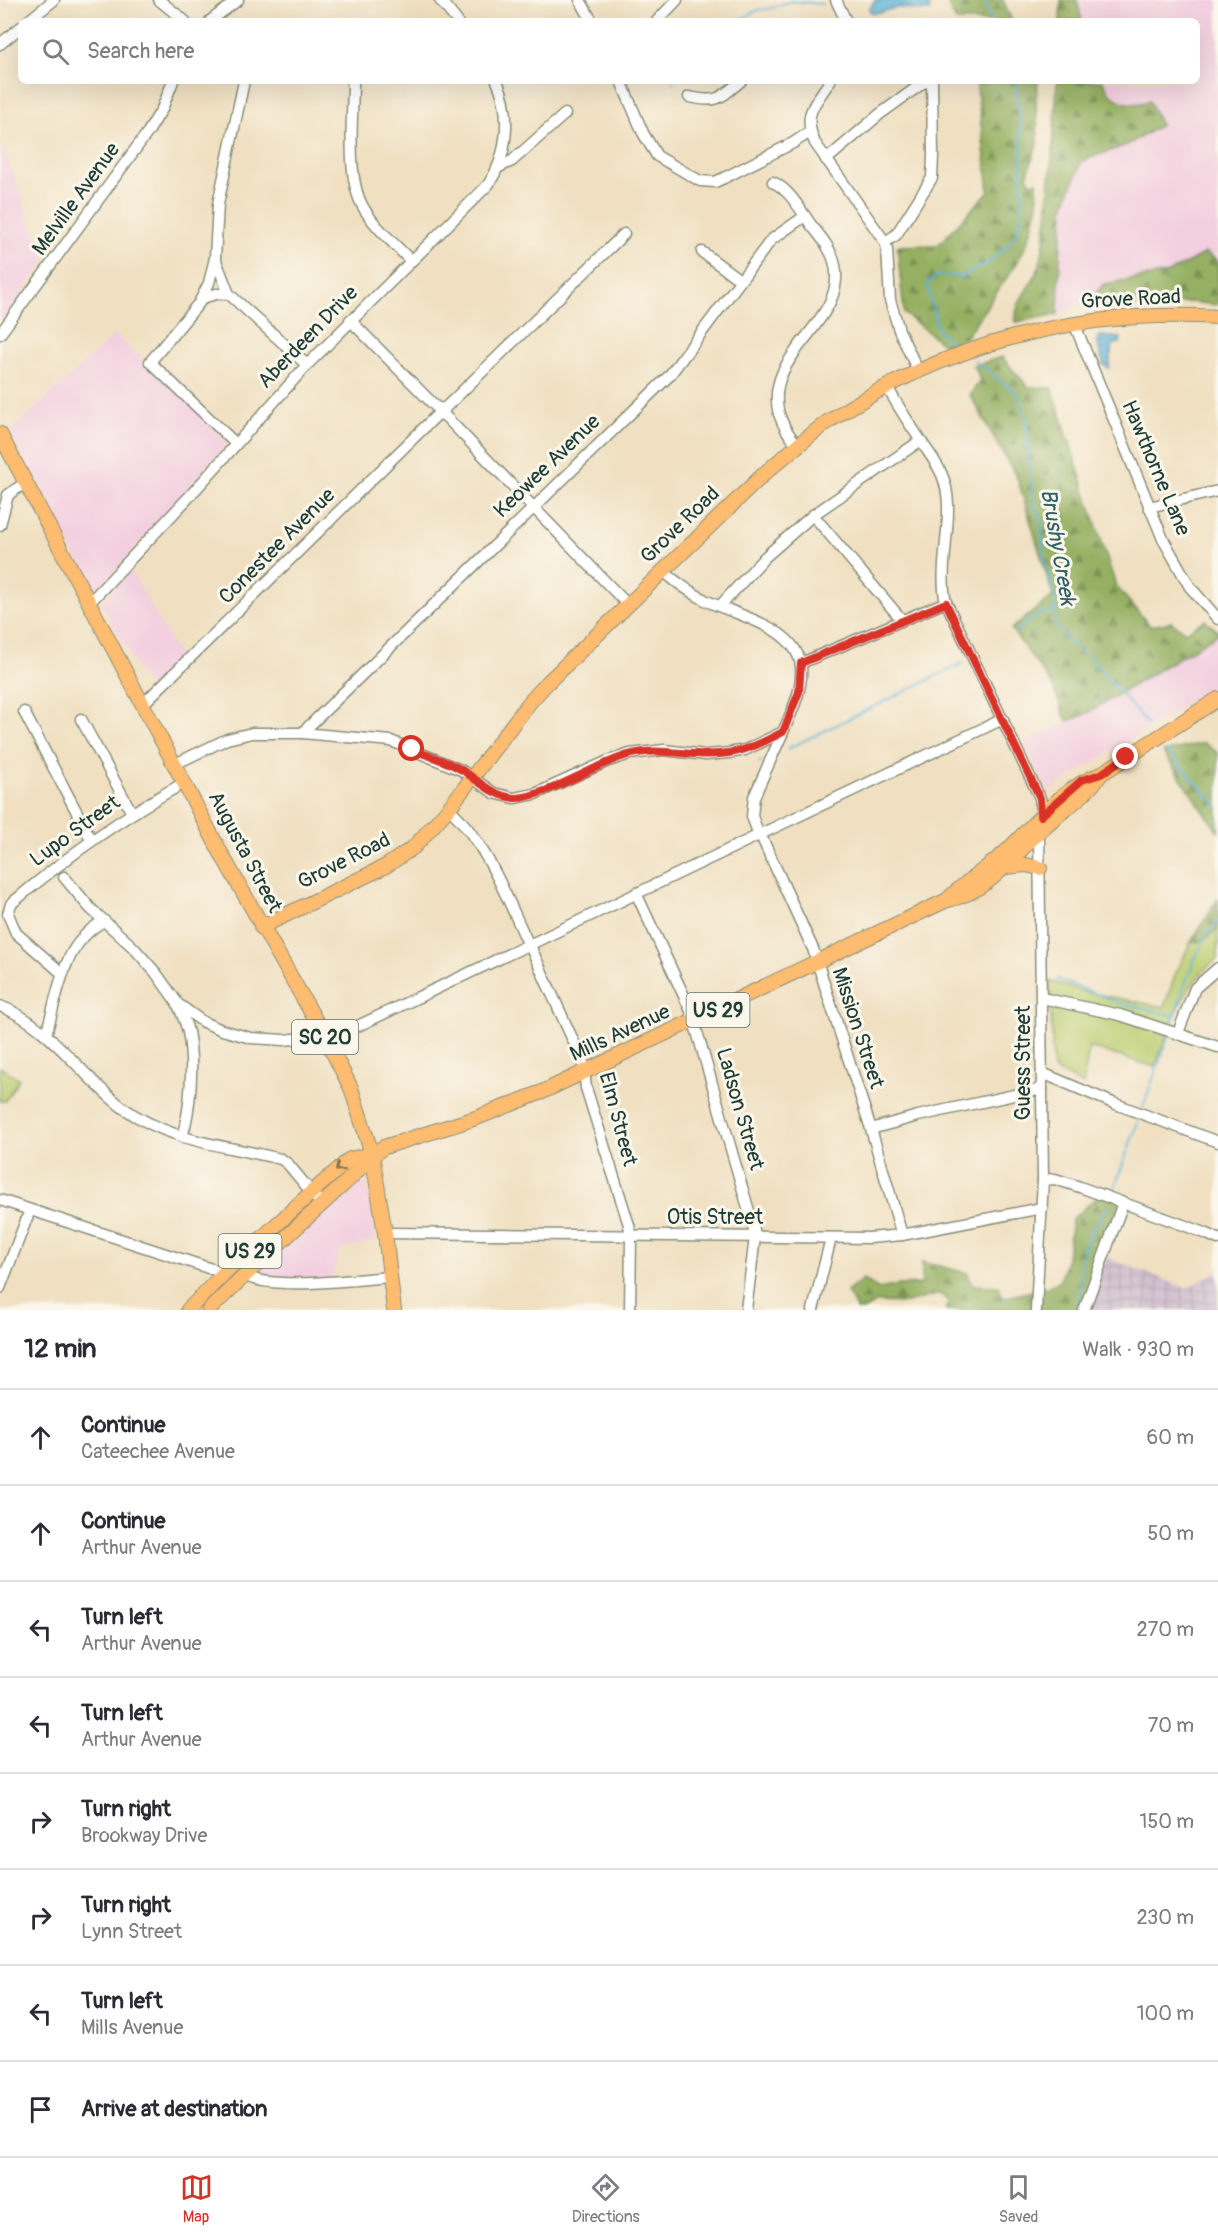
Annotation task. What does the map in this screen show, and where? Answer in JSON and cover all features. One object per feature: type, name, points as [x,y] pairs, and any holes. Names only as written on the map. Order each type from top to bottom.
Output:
[{"type":"main road","name":"Grove Road","points":[[261,927],[397,860],[414,847],[449,808],[535,696],[765,472],[829,422],[918,371],[1011,337],[1074,323],[1151,316],[1218,317]]},
{"type":"main road","name":"Augusta Street","points":[[0,434],[261,927],[325,1037],[351,1088],[372,1154],[385,1233],[394,1310]]},
{"type":"main road","name":"Mills Avenue","points":[[945,901],[960,886],[1002,854],[1082,780],[1101,774],[1218,699]]},
{"type":"main road","name":"Mills Avenue","points":[[372,1154],[388,1145],[507,1107],[584,1074],[945,901],[963,897],[1005,867],[1039,831],[1089,790],[1101,774]]},
{"type":"main road","points":[[1005,867],[1026,865],[1040,868]]},
{"type":"main road","name":"US 29","points":[[188,1310],[224,1273],[350,1159],[372,1154]]},
{"type":"main road","name":"US 29","points":[[209,1310],[361,1168],[372,1154]]},
{"type":"street","points":[[32,18],[54,0]]},
{"type":"street","points":[[159,0],[181,18]]},
{"type":"street","points":[[214,18],[238,0]]},
{"type":"street","points":[[440,0],[455,18]]},
{"type":"street","points":[[580,0],[590,18]]},
{"type":"street","points":[[660,18],[677,0]]},
{"type":"street","points":[[836,0],[845,18]]},
{"type":"street","points":[[0,44],[18,29]]},
{"type":"street","name":"Melville Avenue","points":[[0,334],[148,132],[162,109],[172,84]]},
{"type":"street","points":[[235,443],[150,362],[202,297],[212,274],[218,204],[243,84]]},
{"type":"street","points":[[353,84],[355,186],[373,221],[410,260]]},
{"type":"street","name":"Aberdeen Drive","points":[[89,603],[188,498],[307,364],[478,195],[499,167],[504,141],[505,117],[502,92],[498,84]]},
{"type":"street","points":[[622,84],[652,152],[664,162],[699,181],[715,182],[793,143],[810,132]]},
{"type":"street","points":[[689,97],[707,101],[716,100],[737,84]]},
{"type":"street","points":[[828,84],[811,111],[808,126],[826,160],[885,242],[890,300],[899,330],[918,371]]},
{"type":"street","points":[[826,160],[880,114],[922,84]]},
{"type":"street","points":[[885,242],[896,235],[932,178],[931,84]]},
{"type":"street","points":[[499,167],[512,161],[566,114]]},
{"type":"street","points":[[773,182],[784,188],[805,216],[828,250],[835,265],[836,285],[829,303],[782,370],[778,386],[777,405],[782,423],[798,445]]},
{"type":"street","name":"Keowee Avenue","points":[[302,733],[669,376],[771,240],[805,216]]},
{"type":"street","name":"Conestee Avenue","points":[[143,704],[624,234]]},
{"type":"street","points":[[702,252],[740,280]]},
{"type":"street","points":[[215,258],[230,294],[307,364]]},
{"type":"street","points":[[202,297],[230,294]]},
{"type":"street","points":[[350,320],[627,604]]},
{"type":"street","name":"Hawthorne Lane","points":[[1074,323],[1149,507],[1180,572],[1218,619]]},
{"type":"street","points":[[663,571],[703,599],[776,630],[793,649],[801,663],[946,603],[944,586],[948,504],[946,487],[939,465],[920,441],[887,387]]},
{"type":"street","points":[[720,606],[765,557],[813,515],[920,441]]},
{"type":"street","points":[[0,525],[8,495],[26,482]]},
{"type":"street","points":[[1149,507],[1218,491]]},
{"type":"street","points":[[813,515],[902,620]]},
{"type":"street","name":"Guess Street","points":[[946,603],[1040,798],[1043,1180],[1036,1310]]},
{"type":"street","name":"Mission Street","points":[[801,663],[799,692],[754,797],[752,816],[807,936],[871,1129],[902,1235]]},
{"type":"street","points":[[24,712],[92,841]]},
{"type":"street","points":[[81,719],[132,813]]},
{"type":"street","points":[[178,1004],[203,1022],[240,1036],[284,1040],[341,1034],[1002,719]]},
{"type":"street","points":[[175,764],[239,735],[264,732],[391,741],[462,770],[502,796],[514,798],[525,797],[630,754],[664,750],[706,754],[729,753],[745,750],[783,732]]},
{"type":"street","name":"Lupo Street","points":[[63,974],[16,933],[8,914],[9,908],[26,891],[92,841],[132,813],[184,783]]},
{"type":"street","name":"Elm Street","points":[[449,808],[481,848],[583,1062],[586,1088],[631,1236],[630,1310]]},
{"type":"street","points":[[64,877],[76,893],[134,948],[156,973],[178,1004],[188,1030],[190,1054],[189,1087],[182,1137]]},
{"type":"street","name":"Ladson Street","points":[[636,894],[668,958],[694,1021],[738,1170],[755,1237],[746,1310]]},
{"type":"street","points":[[46,1034],[63,974],[74,947],[88,932],[104,921]]},
{"type":"street","points":[[1178,1033],[1195,987],[1218,968]]},
{"type":"street","points":[[1042,998],[1120,1015],[1218,1047]]},
{"type":"street","points":[[0,1006],[25,1018],[46,1034],[124,1108],[182,1137],[213,1146],[281,1159],[288,1164],[321,1204]]},
{"type":"street","points":[[1042,1073],[1141,1114],[1218,1142]]},
{"type":"street","points":[[871,1129],[918,1116],[1042,1089]]},
{"type":"street","points":[[1043,1180],[1055,1179],[1218,1239]]},
{"type":"street","points":[[0,1200],[224,1273]]},
{"type":"street","points":[[1084,1310],[1122,1203]]},
{"type":"street","name":"Otis Street","points":[[385,1233],[890,1237],[1042,1208]]},
{"type":"street","points":[[0,1288],[30,1210]]},
{"type":"street","points":[[813,1310],[831,1238]]},
{"type":"street","points":[[244,1275],[252,1279],[290,1283],[390,1277]]},
{"type":"shaded area","points":[[1077,0],[1218,0],[1218,305],[1189,302],[1117,308],[1092,298],[1058,314],[1065,203],[1082,161],[1098,156],[1137,105],[1122,102],[1107,92],[1104,84],[1200,84],[1200,18],[1081,18]]},
{"type":"shaded area","points":[[2,146],[46,261],[0,322],[0,148]]},
{"type":"shaded area","points":[[115,334],[228,443],[95,593],[10,432]]},
{"type":"shaded area","points":[[131,571],[180,658],[148,688],[101,603]]},
{"type":"shaded area","points":[[1218,634],[1218,684],[1048,791],[1024,742],[1084,715]]},
{"type":"shaded area","points":[[363,1182],[368,1185],[376,1241],[339,1250],[332,1281],[287,1282],[254,1274],[358,1183]]},
{"type":"shaded area","points":[[1106,1257],[1186,1288],[1218,1271],[1218,1310],[1082,1310]]},
{"type":"green space","points":[[946,0],[1003,0],[1011,18],[955,18]]},
{"type":"green space","points":[[1061,0],[1077,0],[1081,18],[1060,18]]},
{"type":"green space","points":[[976,84],[1038,84],[1038,142],[1027,176],[1031,183],[1037,182],[1038,204],[1029,239],[1017,263],[965,338],[945,346],[904,313],[897,246],[938,245],[989,191]]},
{"type":"green space","points":[[1057,84],[1104,84],[1111,94],[1122,102],[1135,104],[1149,101],[1161,125],[1129,144],[1082,161],[1065,203],[1058,314],[1016,322],[1018,306],[1037,271],[1044,246]]},
{"type":"green space","points":[[1205,253],[1218,261],[1218,305],[1189,302],[1117,308],[1092,298],[1104,284],[1168,273]]},
{"type":"green space","points":[[1002,357],[1028,387],[1052,388],[1116,586],[1150,626],[1171,622],[1186,632],[1205,620],[1218,631],[1218,634],[1084,715],[1067,721],[1051,683],[1011,629],[1053,596],[1018,480],[970,395],[980,381],[976,369],[972,366]]},
{"type":"green space","points":[[1204,743],[1218,753],[1218,832],[1163,752]]},
{"type":"green space","points":[[1218,899],[1218,928],[1203,941],[1191,942]]},
{"type":"green space","points":[[1218,928],[1218,958],[1195,980],[1186,993],[1155,1067],[1089,1047],[1083,1085],[1053,1069],[1050,981],[1085,992],[1164,1007],[1176,973],[1191,942],[1203,941]]},
{"type":"green space","points":[[0,1067],[19,1079],[5,1101],[0,1101]]},
{"type":"green space","points":[[1107,1188],[1120,1203],[1082,1310],[946,1310],[949,1302],[940,1294],[906,1303],[877,1302],[865,1310],[857,1310],[847,1292],[863,1279],[879,1289],[922,1284],[922,1262],[967,1273],[973,1285],[999,1286],[1002,1298],[1045,1288],[1060,1281],[1067,1258],[1072,1219]]},
{"type":"water","points":[[875,0],[925,0],[930,8],[929,11],[898,8],[872,13],[869,10]]},
{"type":"water","points":[[1100,336],[1121,338],[1120,343],[1112,345],[1109,368],[1103,365],[1097,340]]},
{"type":"waterway","name":"Brushy Creek","points":[[984,0],[991,18]]},
{"type":"waterway","points":[[743,18],[758,10],[791,1],[823,4]]},
{"type":"waterway","name":"Brushy Creek","points":[[948,341],[937,328],[927,283],[939,275],[962,277],[991,261],[1014,239],[1021,220],[1021,133],[1016,84]]},
{"type":"waterway","name":"Brushy Creek","points":[[974,360],[1019,395],[1026,418],[1033,503],[1041,520],[1043,554],[1056,603],[1054,623],[1066,640],[1094,662],[1148,725]]},
{"type":"waterway","points":[[1015,632],[1038,615],[1056,610]]},
{"type":"waterway","points":[[787,749],[965,662]]},
{"type":"waterway","name":"Brushy Creek","points":[[1167,751],[1218,806]]},
{"type":"waterway","points":[[1171,1026],[1197,954],[1211,929],[1218,922]]},
{"type":"waterway","points":[[1057,979],[1117,1002],[1175,1016]]},
{"type":"waterway","points":[[1142,1110],[1169,1034]]},
{"type":"waterway","points":[[1114,1189],[1140,1116]]},
{"type":"waterway","points":[[1076,1310],[1085,1246],[1093,1228],[1108,1206]]},
{"type":"route","points":[[412,749],[462,770],[495,793],[514,798],[535,794],[608,761],[630,754],[664,750],[717,755],[745,750],[783,732],[799,692],[801,663],[946,603],[1040,798],[1041,816],[1082,780],[1101,774],[1126,757]]}]
